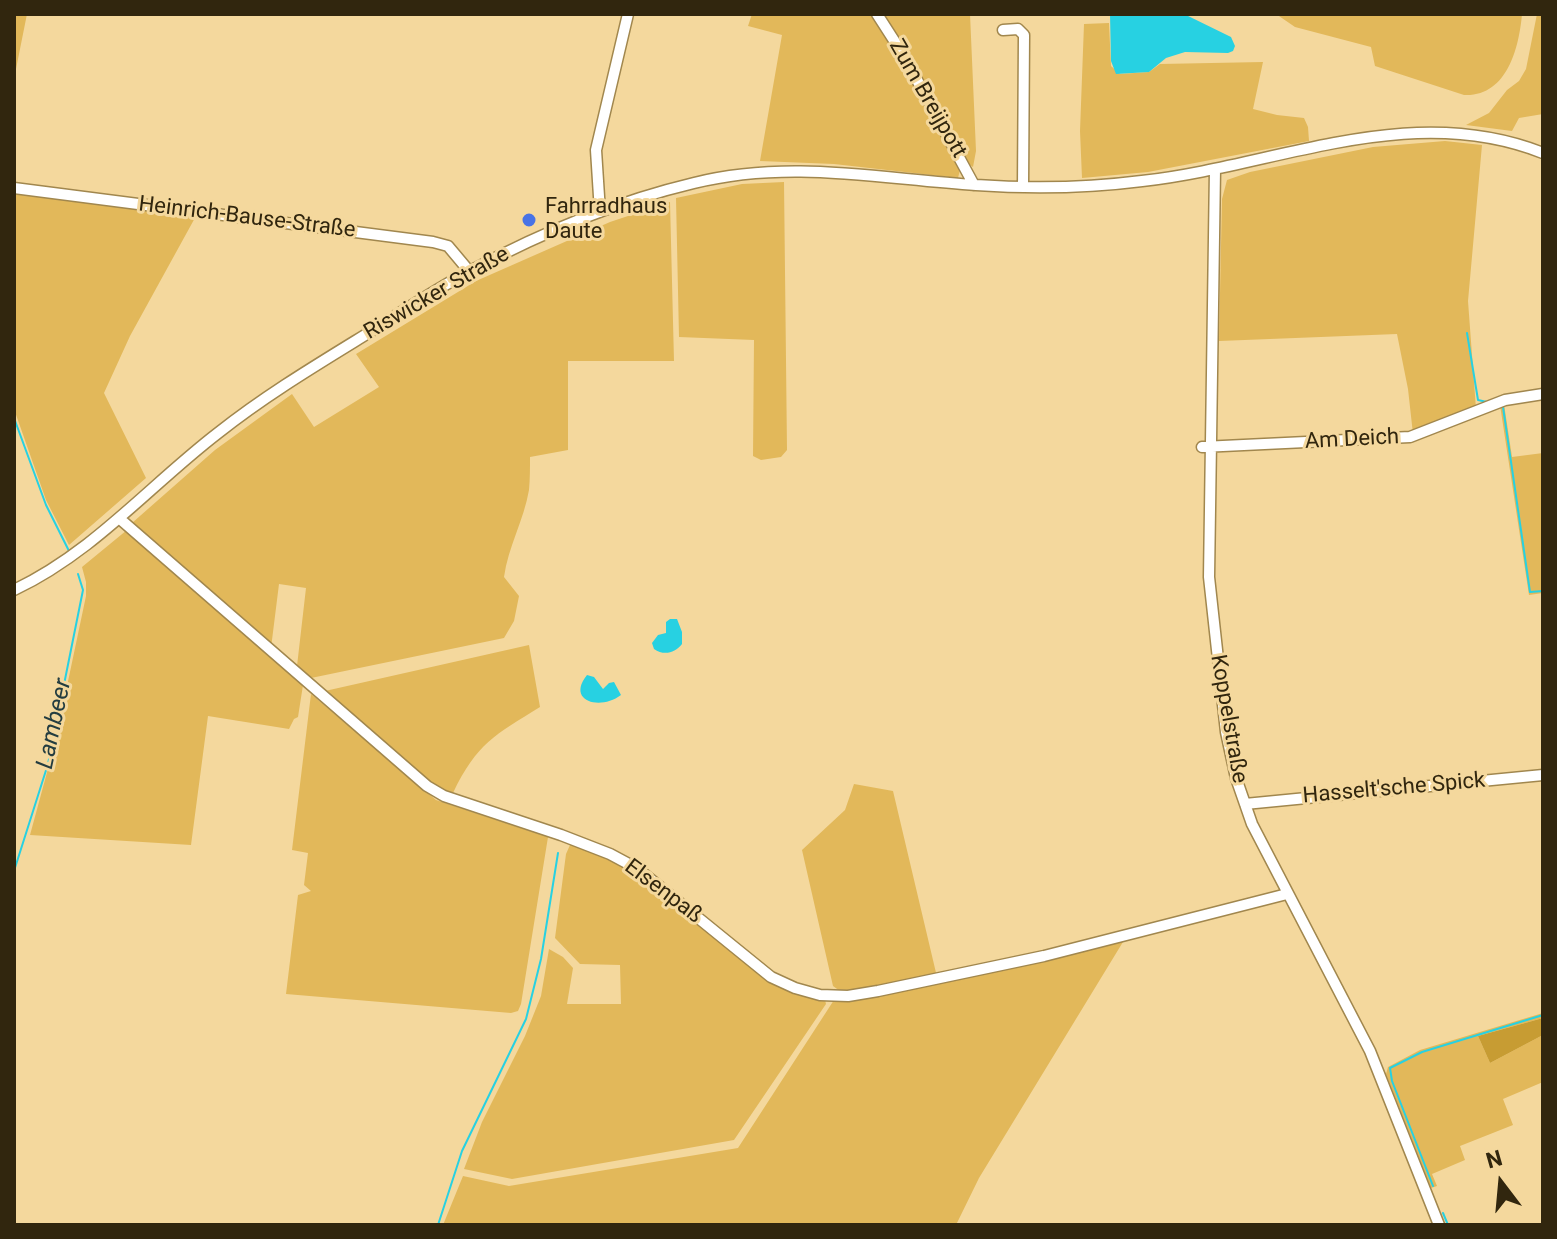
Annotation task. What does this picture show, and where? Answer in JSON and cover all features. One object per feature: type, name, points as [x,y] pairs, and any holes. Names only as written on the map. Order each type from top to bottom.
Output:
[{"type":"street","points":[[600,212],[596,150],[628,14]]},
{"type":"street","name":"Zum Breijpott","points":[[877,14],[904,56],[974,185]]},
{"type":"street","points":[[1003,30],[1018,29],[1024,35],[1023,187]]},
{"type":"street","name":"Riswicker Straße","points":[[14,590],[86,547],[215,435],[289,381],[469,271],[600,212],[696,182],[762,170],[816,170],[974,185],[1075,187],[1144,181],[1365,137],[1432,131],[1479,136],[1523,145],[1543,153]]},
{"type":"street","name":"Koppelstraße","points":[[1215,169],[1206,447],[1209,577],[1226,732],[1245,804],[1267,857],[1370,1051],[1439,1225]]},
{"type":"street","name":"Heinrich-Bause-Straße","points":[[14,188],[433,242],[448,246],[469,271]]},
{"type":"street","name":"Am Deich","points":[[1206,447],[1410,437],[1505,400],[1543,394]]},
{"type":"street","name":"Elsenpaß","points":[[120,519],[427,786],[444,796],[561,835],[624,862],[662,887],[771,977],[795,988],[831,996],[878,991],[1044,956],[1287,894]]},
{"type":"street","name":"Hasselt'sche Spick","points":[[1245,804],[1543,775]]},
{"type":"shaded area","points":[[14,14],[27,14],[14,79]]},
{"type":"shaded area","points":[[752,14],[873,14],[901,55],[958,163],[958,178],[834,164],[760,161],[782,35],[748,26]]},
{"type":"shaded area","points":[[882,14],[970,14],[976,151],[973,167],[967,163]]},
{"type":"shaded area","points":[[1276,14],[1522,14],[1518,41],[1508,68],[1491,88],[1464,95],[1375,66],[1371,47],[1295,27]]},
{"type":"shaded area","points":[[1537,14],[1543,14],[1543,114],[1519,118],[1512,131],[1466,125],[1489,113],[1507,90],[1519,81],[1526,69]]},
{"type":"shaded area","points":[[1109,23],[1111,66],[1120,74],[1149,72],[1160,64],[1263,62],[1253,109],[1304,118],[1309,141],[1148,172],[1082,178],[1080,131],[1084,24]]},
{"type":"shaded area","points":[[1445,141],[1482,145],[1468,301],[1476,409],[1413,434],[1397,334],[1219,341],[1222,199],[1227,180],[1250,172],[1373,147]]},
{"type":"shaded area","points":[[784,182],[787,450],[781,457],[761,460],[753,456],[754,340],[679,337],[676,198],[742,184]]},
{"type":"shaded area","points":[[14,194],[196,216],[130,336],[104,393],[146,478],[69,545],[46,500],[14,409]]},
{"type":"shaded area","points":[[670,202],[674,361],[568,361],[568,450],[530,457],[527,501],[504,577],[519,596],[514,621],[504,638],[311,678],[297,666],[306,588],[279,584],[271,648],[132,523],[215,450],[292,394],[314,427],[379,387],[356,354],[476,281],[610,222]]},
{"type":"shaded area","points":[[1504,404],[1512,457],[1543,453],[1543,593],[1529,595],[1500,405]]},
{"type":"shaded area","points":[[127,530],[303,685],[298,717],[289,729],[208,716],[191,845],[30,835],[55,743],[86,596],[82,567]]},
{"type":"shaded area","points":[[529,645],[540,707],[479,751],[453,793],[405,764],[325,691]]},
{"type":"shaded area","points":[[311,694],[436,800],[548,837],[518,1011],[511,1013],[286,994],[298,895],[311,891],[304,885],[308,853],[292,850]]},
{"type":"shaded area","points":[[854,784],[893,791],[937,977],[844,994],[833,986],[802,850],[845,810]]},
{"type":"shaded area","points":[[570,845],[594,849],[619,861],[670,898],[762,975],[825,1000],[826,1004],[734,1140],[512,1179],[464,1169],[482,1122],[525,1036],[541,996],[549,949],[563,957],[573,968],[567,1004],[621,1004],[620,965],[580,964],[555,938],[566,854]]},
{"type":"shaded area","points":[[1126,937],[979,1178],[956,1225],[443,1225],[463,1176],[509,1186],[738,1148],[834,1000]]},
{"type":"shaded area","points":[[1543,1013],[1543,1018],[1478,1036],[1490,1063],[1543,1035],[1543,1082],[1503,1099],[1513,1125],[1460,1146],[1465,1160],[1432,1174],[1437,1186],[1431,1188],[1386,1074],[1388,1067],[1420,1050]]},
{"type":"shaded area","points":[[1543,1018],[1543,1035],[1490,1063],[1478,1036]]},
{"type":"water","points":[[1110,14],[1184,14],[1231,37],[1235,46],[1228,53],[1185,52],[1166,58],[1149,72],[1116,74],[1111,61]]},
{"type":"water","points":[[677,619],[682,644],[676,650],[665,653],[654,649],[652,643],[658,635],[666,633],[666,622]]},
{"type":"water","points":[[587,675],[594,677],[603,689],[614,682],[621,695],[604,702],[588,701],[580,691]]},
{"type":"waterway","points":[[1467,333],[1478,400],[1487,402]]},
{"type":"waterway","points":[[1503,407],[1530,592],[1543,591]]},
{"type":"waterway","name":"Lambeer","points":[[14,418],[46,505],[69,551]]},
{"type":"waterway","name":"Lambeer","points":[[14,871],[48,764],[83,590],[78,574]]},
{"type":"waterway","points":[[438,1225],[462,1151],[526,1019],[541,959],[558,853]]},
{"type":"waterway","points":[[1433,1186],[1392,1081],[1390,1068],[1422,1052],[1543,1015]]},
{"type":"waterway","points":[[1443,1213],[1448,1225]]},
{"type":"place","name":"Fahrradhaus Daute","points":[[529,220]]}]
